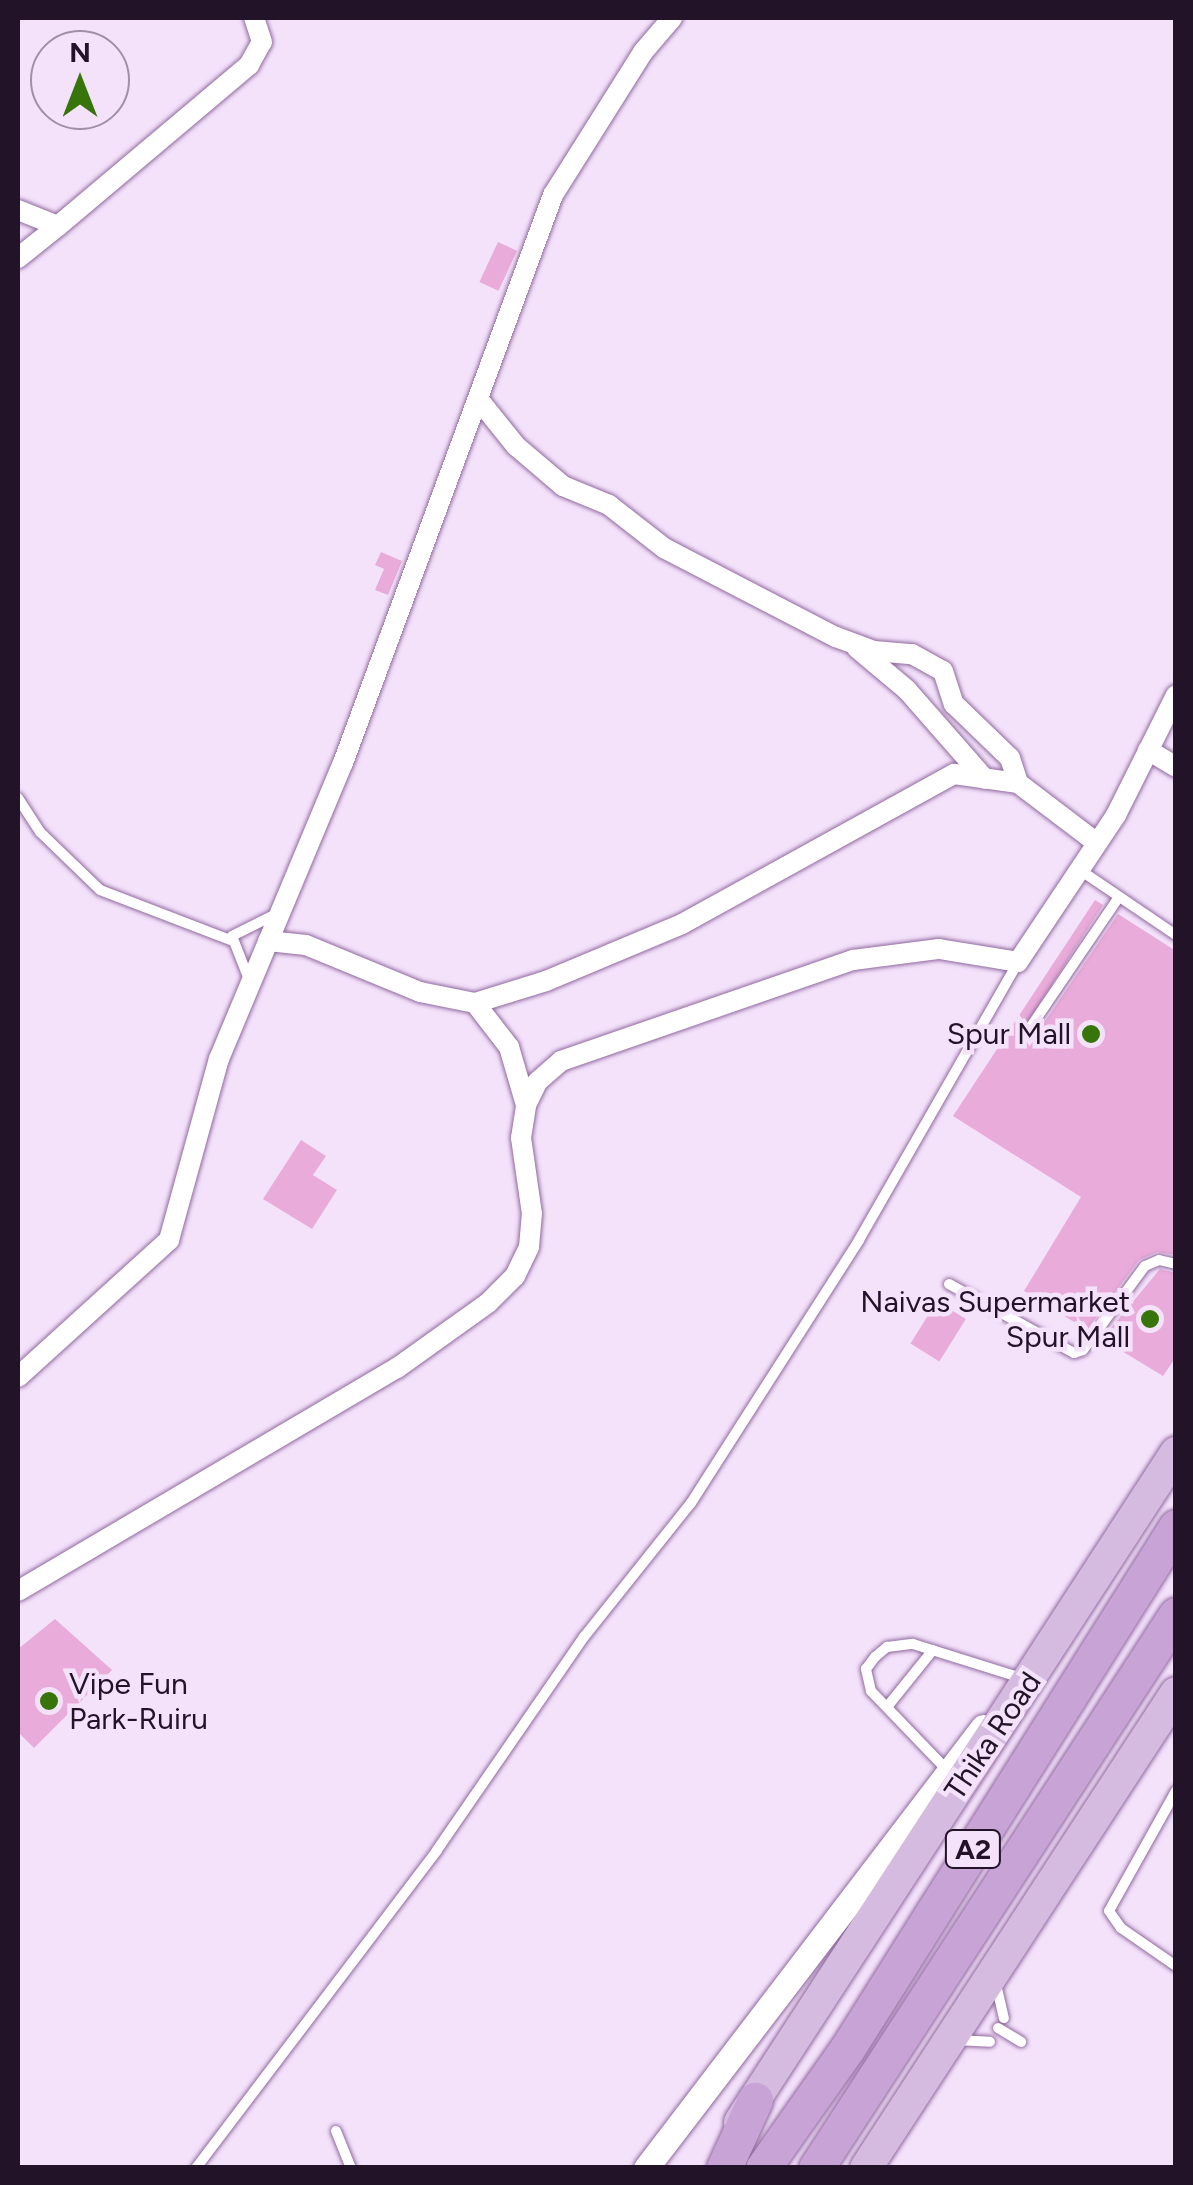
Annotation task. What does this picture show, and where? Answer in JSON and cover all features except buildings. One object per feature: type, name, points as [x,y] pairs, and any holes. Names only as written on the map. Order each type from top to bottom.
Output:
[{"type":"highway","name":"Thika Road","points":[[763,2168],[847,2049],[1176,1527]]},
{"type":"highway","name":"A2","points":[[816,2168],[1176,1615]]},
{"type":"highway","points":[[724,2168],[755,2100]]},
{"type":"main road","name":"Thika Road","points":[[710,2168],[1176,1453]]},
{"type":"main road","points":[[878,2163],[950,2040],[1176,1693]]},
{"type":"street","points":[[18,258],[249,64],[262,42],[254,18]]},
{"type":"street","points":[[18,1378],[169,1240],[219,1059],[281,911],[553,195],[643,52],[672,18]]},
{"type":"street","points":[[18,210],[58,226]]},
{"type":"street","points":[[478,400],[516,446],[564,486],[609,505],[664,548],[735,588],[851,643],[907,690],[985,779]]},
{"type":"street","points":[[851,643],[912,654],[943,671],[954,704],[1010,758],[1018,784]]},
{"type":"street","points":[[18,1590],[397,1368],[488,1303],[515,1276],[529,1247],[532,1214],[521,1138],[526,1106],[538,1082],[561,1061],[853,960],[939,949],[1018,962],[1097,843],[1176,695]]},
{"type":"street","points":[[1148,750],[1176,768]]},
{"type":"street","points":[[268,941],[306,945],[420,992],[475,1003],[546,982],[682,924],[954,774],[1018,784],[1097,843]]},
{"type":"street","points":[[475,1003],[509,1047],[526,1106]]},
{"type":"street","points":[[646,2168],[947,1770],[1028,1684]]},
{"type":"lane","points":[[18,798],[40,832],[100,890],[232,941],[250,983]]},
{"type":"lane","points":[[1080,870],[1176,934]]},
{"type":"lane","points":[[1032,1026],[1119,896]]},
{"type":"lane","points":[[232,941],[244,924],[281,911]]},
{"type":"lane","points":[[196,2168],[436,1850],[584,1636],[691,1503],[859,1240],[1018,962]]},
{"type":"lane","points":[[949,1284],[1074,1353],[1083,1350],[1146,1266],[1159,1260],[1176,1264]]},
{"type":"lane","points":[[947,1770],[866,1680],[875,1656],[899,1644],[933,1650],[1028,1684]]},
{"type":"lane","points":[[887,1707],[933,1650]]},
{"type":"lane","points":[[1176,1791],[1109,1911],[1120,1928],[1176,1966]]},
{"type":"lane","points":[[993,1974],[1001,2022],[1021,2042]]},
{"type":"lane","points":[[950,2040],[990,2042]]},
{"type":"lane","points":[[336,2131],[351,2168]]},
{"type":"place","name":"Spur Mall","points":[[1091,1034]]},
{"type":"place","name":"Naivas Supermarket Spur Mall","points":[[1150,1319]]},
{"type":"place","name":"Vipe Fun Park-Ruiru","points":[[49,1701]]}]
